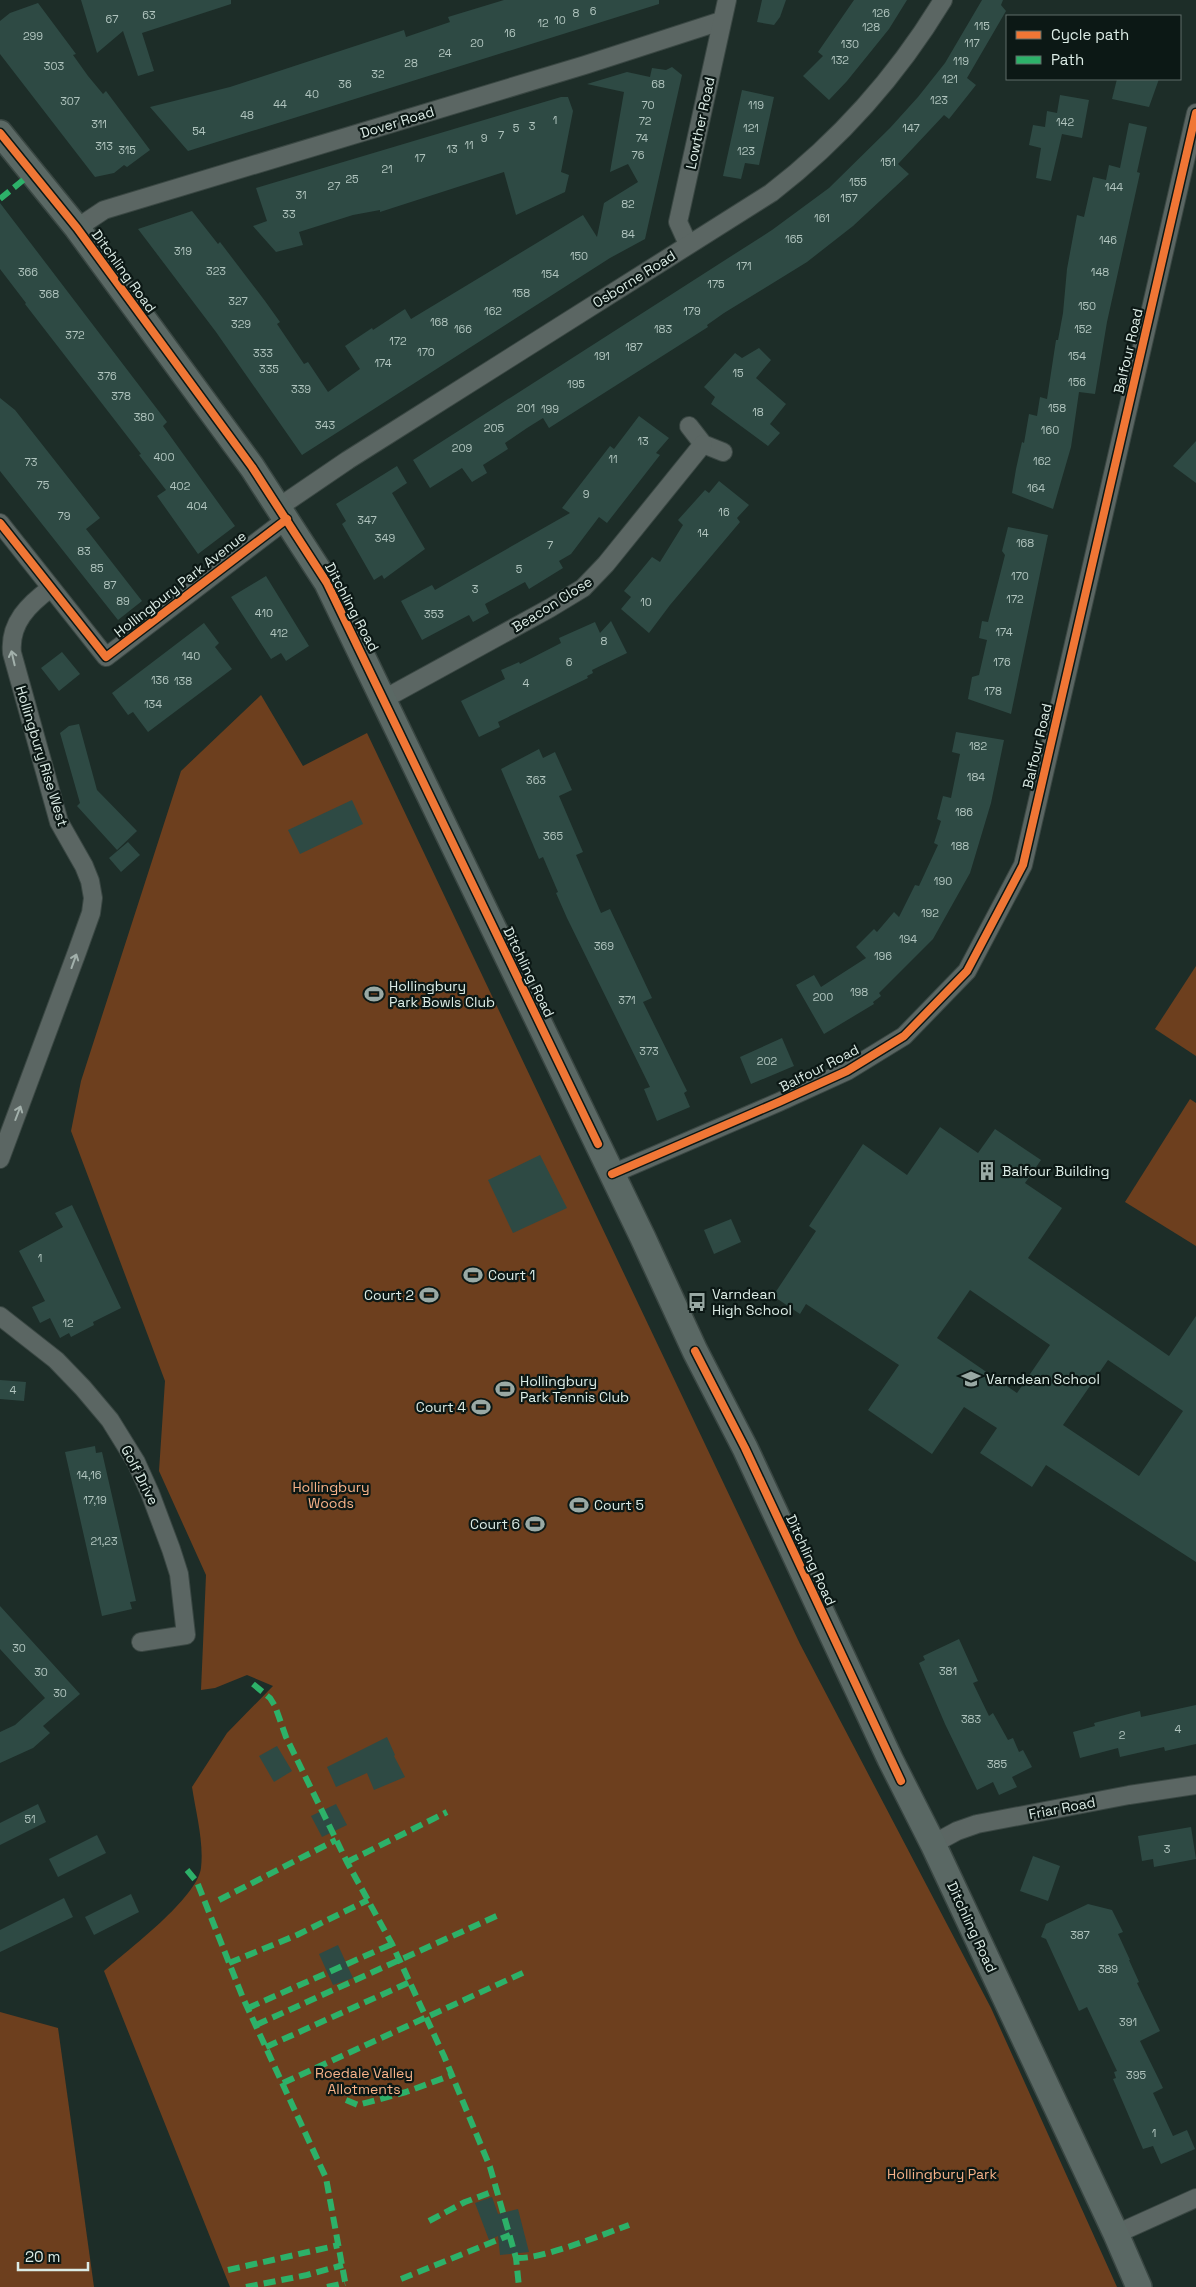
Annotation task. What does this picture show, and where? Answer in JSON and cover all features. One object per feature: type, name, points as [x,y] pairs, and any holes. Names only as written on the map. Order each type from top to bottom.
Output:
[{"type":"street","name":"Lowther Road","points":[[688,244],[678,222],[727,0]]},
{"type":"street","name":"Osborne Road","points":[[283,513],[365,449],[770,193],[795,174],[838,134],[891,78],[943,0]]},
{"type":"street","name":"Dover Road","points":[[77,228],[104,210],[576,68],[721,21]]},
{"type":"street","name":"Balfour Road","points":[[612,1174],[846,1071],[904,1036],[967,971],[1023,865],[1196,113]]},
{"type":"street","name":"Ditchling Road","points":[[0,133],[77,228],[252,467],[327,583],[384,698],[695,1351],[745,1448],[890,1759],[933,1844],[1139,2287]]},
{"type":"street","points":[[689,426],[704,444],[723,452]]},
{"type":"street","name":"Beacon Close","points":[[384,698],[550,608],[583,588],[606,564],[704,444]]},
{"type":"street","name":"Hollingbury Park Avenue","points":[[0,523],[106,657],[283,513]]},
{"type":"street","name":"Hollingbury Rise West","points":[[0,1158],[91,913],[93,898],[90,881],[84,866],[59,822],[12,653],[13,636],[23,613],[37,598],[51,588]]},
{"type":"street","name":"Golf Drive","points":[[0,1316],[56,1360],[83,1388],[110,1420],[144,1478],[162,1522],[179,1574],[186,1635],[141,1642]]},
{"type":"street","name":"Friar Road","points":[[933,1844],[957,1831],[977,1824],[1129,1795],[1196,1785]]},
{"type":"street","points":[[1116,2234],[1196,2198]]},
{"type":"green space","points":[[261,695],[303,766],[367,733],[800,1644],[991,2008],[1117,2287],[230,2287],[104,1971],[160,1923],[188,1894],[197,1880],[202,1858],[192,1787],[227,1733],[273,1686],[247,1675],[215,1688],[201,1690],[206,1575],[159,1471],[165,1381],[71,1131],[81,1081],[181,771]]},
{"type":"green space","points":[[1196,966],[1196,1056],[1155,1029]]},
{"type":"green space","points":[[1190,1099],[1196,1103],[1196,1246],[1125,1202]]},
{"type":"green space","points":[[0,2012],[58,2028],[94,2287],[0,2287]]},
{"type":"building","points":[[81,0],[231,0],[231,4],[142,33],[154,71],[138,76],[123,31],[97,53]]},
{"type":"building","points":[[504,0],[659,0],[659,4],[188,151],[150,107],[230,87],[404,30],[406,37],[450,22],[448,17]]},
{"type":"building","points":[[762,0],[786,0],[780,17],[774,25],[757,22]]},
{"type":"building","points":[[854,0],[907,0],[889,29],[829,100],[803,76],[823,56],[818,52]]},
{"type":"building","points":[[982,0],[1003,0],[1001,5],[1006,11],[967,78],[976,85],[949,119],[944,115],[898,164],[909,174],[853,226],[807,262],[724,313],[707,325],[708,327],[549,428],[543,418],[527,428],[505,443],[508,449],[483,465],[487,473],[472,482],[462,468],[430,488],[413,460],[772,230],[829,188],[890,128],[918,97],[945,63]]},
{"type":"building","points":[[38,3],[76,54],[73,55],[88,76],[103,94],[106,91],[150,150],[127,167],[124,165],[114,173],[95,177],[0,54],[0,21],[10,13]]},
{"type":"building","points":[[672,67],[682,75],[645,239],[610,258],[302,455],[216,332],[138,229],[192,211],[218,244],[220,242],[265,301],[280,322],[277,324],[304,364],[308,362],[328,392],[360,369],[345,346],[372,328],[373,330],[405,309],[411,319],[583,215],[597,237],[604,203],[638,182],[628,164],[610,172],[624,92],[587,84],[627,72],[650,77],[652,68],[666,70]]},
{"type":"building","points":[[1117,80],[1159,80],[1149,107],[1112,99]]},
{"type":"building","points":[[742,90],[774,97],[759,165],[745,163],[741,179],[723,176]]},
{"type":"building","points":[[1060,95],[1089,100],[1082,138],[1062,134],[1051,181],[1036,178],[1041,148],[1029,145],[1033,125],[1045,127],[1047,111],[1057,113]]},
{"type":"building","points":[[561,97],[568,97],[573,111],[561,172],[569,175],[565,192],[516,215],[504,172],[380,212],[380,210],[353,215],[299,232],[303,245],[276,252],[253,226],[267,221],[256,188]]},
{"type":"building","points":[[1129,123],[1147,127],[1137,172],[1140,173],[1107,322],[1095,394],[1079,392],[1071,447],[1053,509],[1012,493],[1016,469],[1022,442],[1024,443],[1029,414],[1037,416],[1040,397],[1047,399],[1056,340],[1058,340],[1063,313],[1067,269],[1077,215],[1084,217],[1093,177],[1106,180],[1109,165],[1120,168]]},
{"type":"building","points":[[0,203],[167,422],[163,426],[235,526],[198,554],[157,496],[166,490],[139,455],[141,454],[0,269]]},
{"type":"building","points":[[759,348],[771,360],[756,378],[786,404],[770,424],[780,433],[768,446],[711,404],[715,397],[704,387],[735,353],[742,358]]},
{"type":"building","points":[[0,398],[15,410],[100,518],[86,529],[142,601],[118,620],[0,471]]},
{"type":"building","points":[[639,416],[669,438],[656,453],[660,455],[607,523],[599,517],[571,554],[559,561],[563,568],[529,589],[525,582],[485,604],[489,613],[473,622],[469,615],[422,640],[401,601],[432,585],[435,590],[570,513],[562,508],[610,446],[614,449]]},
{"type":"building","points":[[1196,441],[1196,483],[1173,466]]},
{"type":"building","points":[[397,466],[407,483],[392,493],[425,549],[384,579],[382,575],[374,580],[342,524],[346,521],[336,504]]},
{"type":"building","points":[[719,481],[749,505],[737,518],[740,522],[670,605],[649,633],[621,609],[631,597],[624,591],[652,557],[660,562],[683,525],[678,520],[705,490],[709,493]]},
{"type":"building","points":[[1008,527],[1048,535],[1011,714],[968,699],[972,677],[979,675],[987,640],[979,638],[982,621],[988,622],[1005,555],[1002,551]]},
{"type":"building","points":[[266,576],[309,646],[286,661],[281,653],[271,659],[231,597]]},
{"type":"building","points":[[611,621],[627,653],[592,670],[593,673],[587,676],[588,678],[498,722],[500,727],[479,737],[461,701],[505,679],[501,670],[519,662],[520,664],[561,643],[559,638],[595,622],[600,633]]},
{"type":"building","points":[[204,623],[219,643],[215,647],[232,669],[148,732],[133,712],[128,715],[112,693]]},
{"type":"building","points":[[62,652],[80,674],[59,691],[41,668]]},
{"type":"building","points":[[79,724],[97,790],[137,831],[117,850],[77,806],[80,803],[60,733],[69,726]]},
{"type":"building","points":[[956,732],[1004,740],[991,803],[970,873],[933,939],[879,993],[881,996],[873,1002],[874,1004],[824,1034],[796,985],[814,975],[821,987],[866,958],[856,947],[874,929],[877,932],[894,912],[899,917],[915,885],[919,886],[938,845],[934,843],[941,821],[937,819],[943,796],[951,798],[960,754],[952,752]]},
{"type":"building","points":[[539,749],[543,758],[555,752],[572,790],[559,796],[583,852],[576,855],[601,913],[610,909],[652,998],[643,1002],[687,1091],[684,1093],[690,1107],[657,1121],[644,1089],[650,1087],[567,918],[543,857],[539,859],[501,769]]},
{"type":"building","points":[[352,800],[363,824],[300,854],[288,830]]},
{"type":"building","points":[[128,842],[140,855],[121,872],[109,858]]},
{"type":"building","points":[[782,1038],[794,1066],[751,1084],[740,1057]]},
{"type":"building","name":"Varndean School","points":[[940,1127],[978,1153],[995,1129],[1041,1160],[1025,1183],[1062,1208],[1028,1258],[1169,1356],[1196,1316],[1196,1562],[1046,1465],[1032,1487],[980,1453],[997,1428],[964,1407],[932,1454],[868,1410],[899,1365],[806,1304],[800,1314],[773,1296],[816,1231],[809,1226],[863,1144],[907,1175]],"holes":[[[970,1290],[1050,1345],[1017,1393],[937,1338]],[[1108,1360],[1183,1411],[1139,1476],[1063,1425]]]},
{"type":"building","points":[[540,1155],[567,1208],[513,1233],[488,1180]]},
{"type":"building","points":[[72,1205],[121,1308],[93,1322],[94,1325],[71,1337],[69,1333],[60,1338],[50,1318],[40,1323],[32,1307],[45,1301],[19,1251],[63,1227],[55,1213]]},
{"type":"building","points":[[731,1219],[741,1242],[714,1254],[704,1230]]},
{"type":"building","points":[[0,1380],[26,1382],[24,1401],[0,1399]]},
{"type":"building","points":[[95,1446],[96,1453],[102,1452],[136,1601],[130,1602],[132,1609],[102,1616],[65,1452]]},
{"type":"building","points":[[0,1606],[80,1694],[43,1726],[50,1733],[33,1748],[0,1763],[0,1732],[15,1725],[45,1698],[0,1649]]},
{"type":"building","points":[[959,1639],[978,1681],[973,1683],[989,1716],[993,1713],[1008,1740],[1013,1738],[1019,1752],[1023,1750],[1032,1767],[1012,1777],[1017,1787],[999,1795],[993,1782],[977,1790],[945,1724],[919,1663],[925,1660],[923,1656]]},
{"type":"building","points":[[1196,1705],[1196,1744],[1165,1751],[1164,1747],[1120,1757],[1118,1748],[1080,1758],[1073,1732],[1095,1726],[1094,1723],[1140,1711],[1141,1717]]},
{"type":"building","points":[[387,1737],[405,1777],[374,1790],[367,1773],[336,1787],[327,1767]]},
{"type":"building","points":[[277,1746],[292,1771],[274,1782],[259,1756]]},
{"type":"building","points":[[38,1804],[46,1822],[0,1845],[0,1823]]},
{"type":"building","points":[[336,1804],[347,1825],[322,1837],[311,1816]]},
{"type":"building","points":[[1191,1827],[1196,1859],[1154,1867],[1153,1859],[1142,1861],[1138,1836]]},
{"type":"building","points":[[97,1835],[106,1853],[58,1877],[49,1859]]},
{"type":"building","points":[[1033,1856],[1060,1866],[1048,1901],[1020,1891]]},
{"type":"building","points":[[131,1894],[139,1912],[94,1935],[85,1917]]},
{"type":"building","points":[[64,1898],[73,1917],[0,1952],[0,1930]]},
{"type":"building","points":[[1088,1904],[1112,1910],[1123,1932],[1118,1934],[1139,1982],[1137,1983],[1160,2031],[1140,2041],[1163,2088],[1153,2093],[1173,2136],[1187,2130],[1195,2149],[1161,2164],[1153,2146],[1143,2149],[1113,2079],[1116,2078],[1114,2072],[1117,2071],[1087,2007],[1079,2011],[1046,1939],[1041,1937],[1046,1924]]},
{"type":"building","points":[[338,1945],[353,1978],[333,1985],[319,1954]]},
{"type":"building","points":[[492,2197],[498,2214],[518,2209],[529,2252],[500,2255],[498,2236],[489,2240],[475,2203]]},
{"type":"marked path","points":[[0,199],[33,172]]},
{"type":"marked path","points":[[253,1684],[270,1698],[275,1706],[286,1737],[347,1862],[392,1944],[444,2056],[490,2167],[516,2258],[519,2287]]},
{"type":"marked path","points":[[347,1862],[447,1812]]},
{"type":"marked path","points":[[219,1900],[336,1840]]},
{"type":"marked path","points":[[187,1870],[197,1882],[243,1998],[326,2178],[346,2287]]},
{"type":"marked path","points":[[229,1963],[297,1935],[368,1900]]},
{"type":"marked path","points":[[256,2025],[501,1914]]},
{"type":"marked path","points":[[248,2008],[392,1944]]},
{"type":"marked path","points":[[283,2083],[527,1971]]},
{"type":"marked path","points":[[266,2047],[410,1982]]},
{"type":"marked path","points":[[346,2100],[358,2105],[406,2092],[452,2075]]},
{"type":"marked path","points":[[429,2221],[465,2202],[497,2190]]},
{"type":"marked path","points":[[516,2258],[527,2258],[556,2251],[629,2225]]},
{"type":"marked path","points":[[401,2279],[510,2235]]},
{"type":"marked path","points":[[228,2270],[339,2245]]},
{"type":"marked path","points":[[246,2287],[307,2275],[343,2265]]},
{"type":"marked path","points":[[327,2287],[345,2283]]},
{"type":"cycle path","points":[[612,1174],[847,1071],[904,1036],[967,971],[1023,865],[1196,113]]},
{"type":"cycle path","points":[[0,133],[77,228],[252,467],[327,583],[598,1144]]},
{"type":"cycle path","points":[[0,523],[106,657],[287,519]]},
{"type":"cycle path","points":[[695,1351],[745,1448],[901,1781]]},
{"type":"place","name":"Hollingbury Park Bowls Club","points":[[374,994]]},
{"type":"place","name":"Balfour Building","points":[[987,1171]]},
{"type":"place","name":"Court 1","points":[[473,1275]]},
{"type":"place","name":"Court 2","points":[[429,1295]]},
{"type":"place","name":"Varndean High School","points":[[697,1302]]},
{"type":"place","name":"Varndean School","points":[[971,1379]]},
{"type":"place","name":"Hollingbury Park Tennis Club","points":[[505,1389]]},
{"type":"place","name":"Court 4","points":[[481,1407]]},
{"type":"place","name":"Court 5","points":[[579,1505]]},
{"type":"place","name":"Court 6","points":[[535,1524]]},
{"type":"park label","name":"Hollingbury Woods","points":[[331,1495]]},
{"type":"park label","name":"Roedale Valley Allotments","points":[[364,2082]]},
{"type":"park label","name":"Hollingbury Park","points":[[942,2174]]}]
